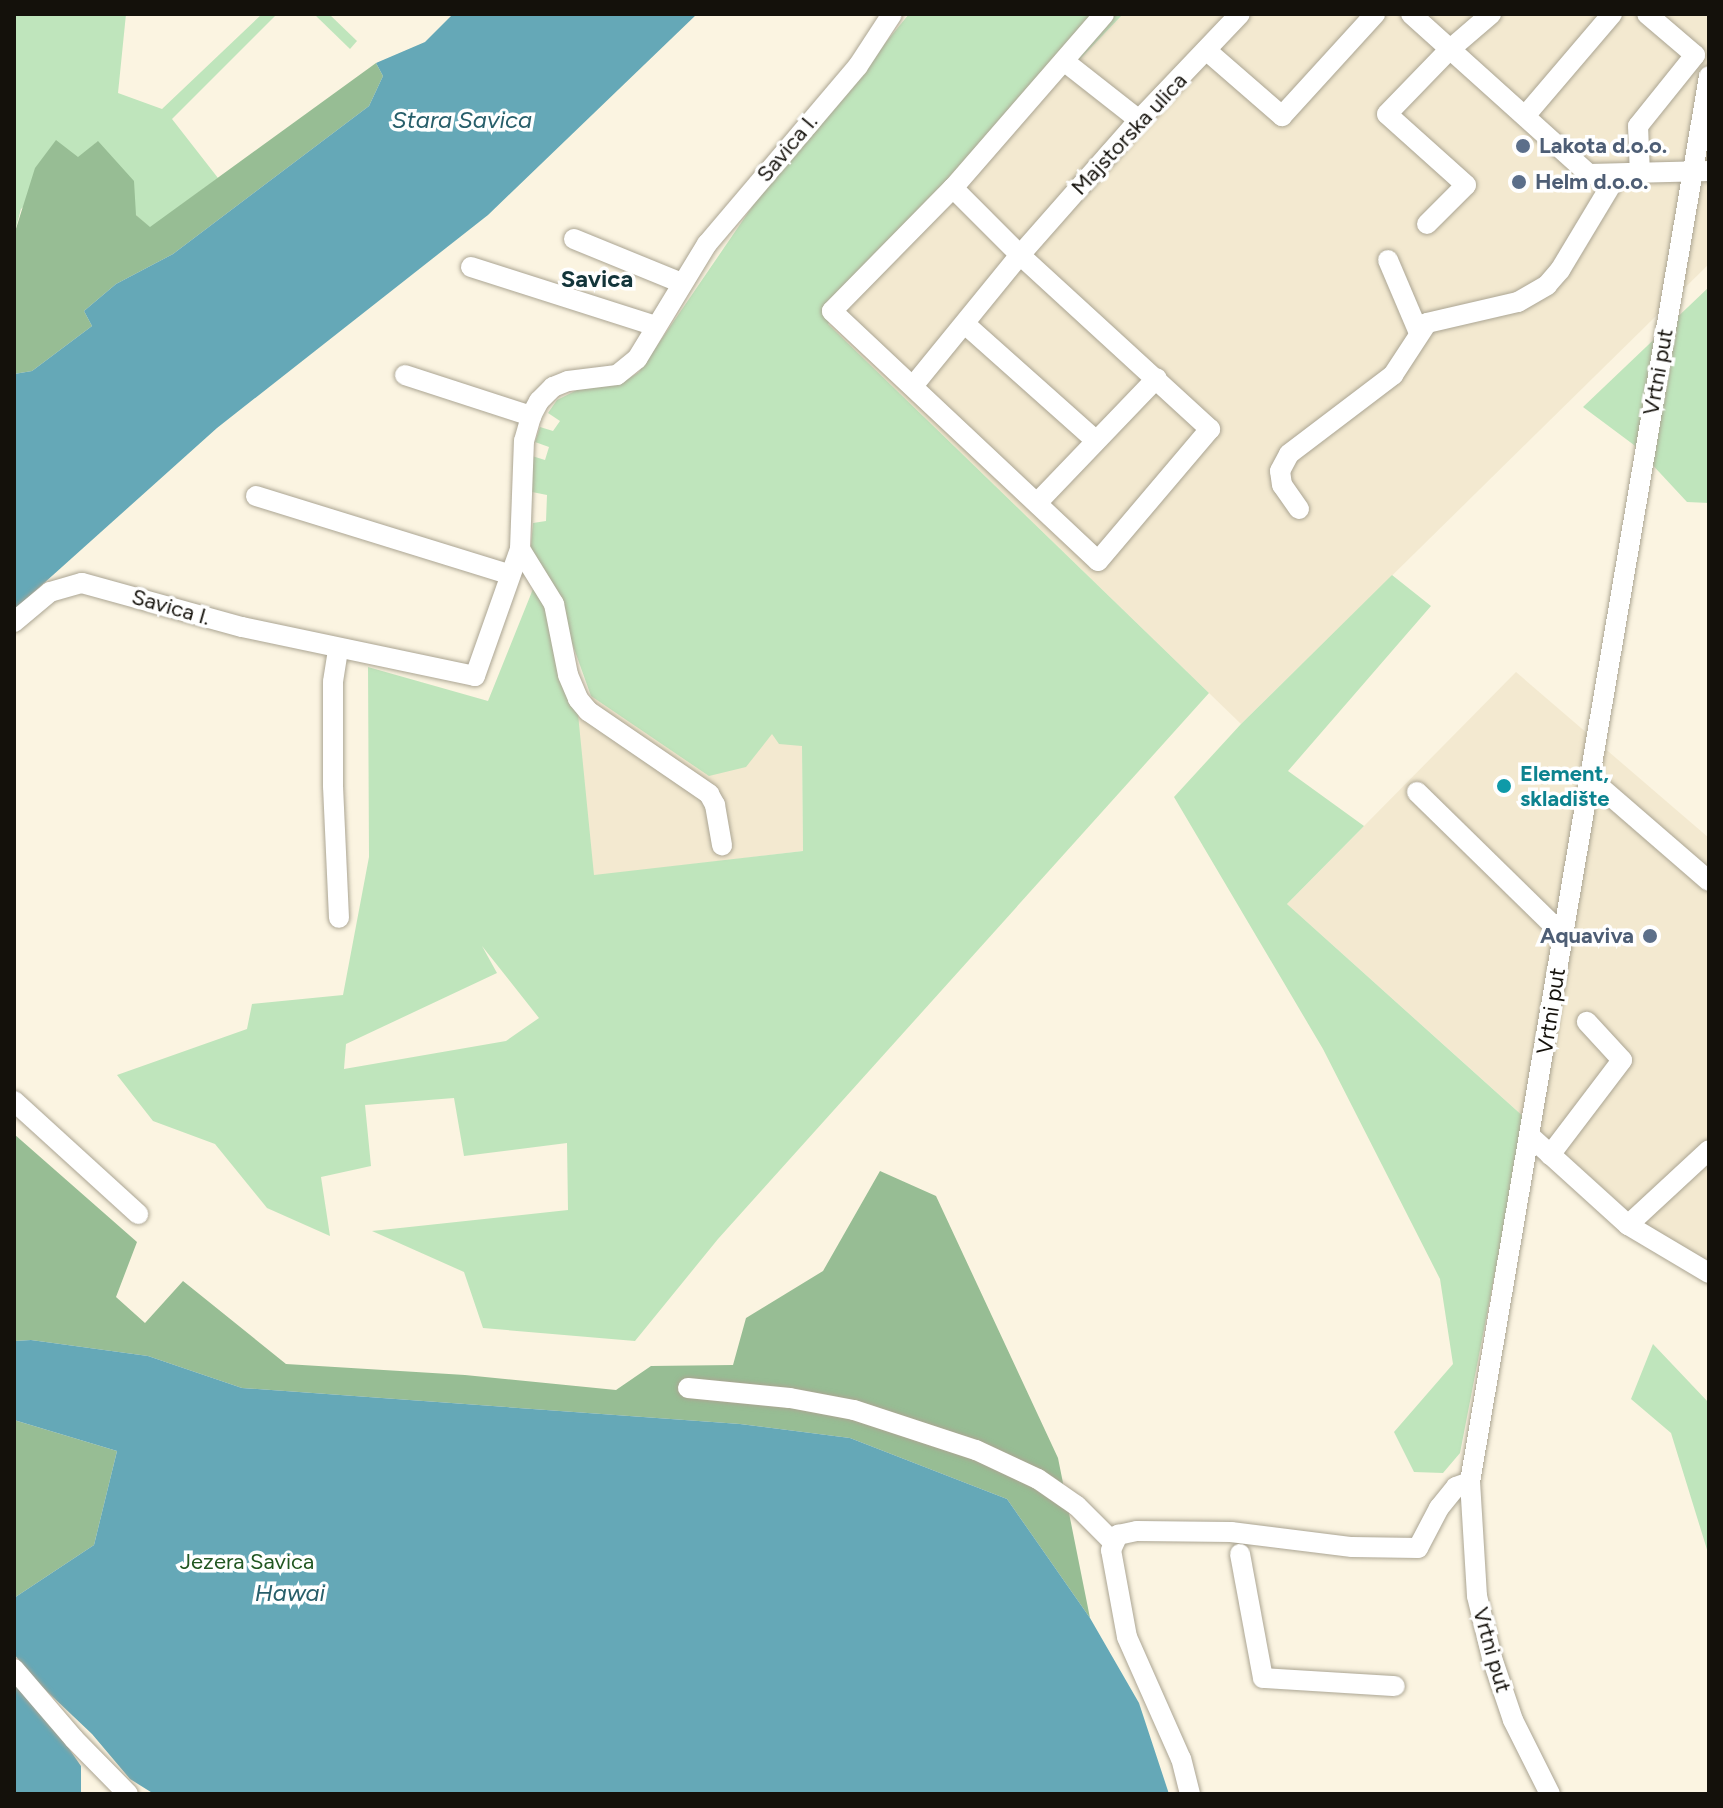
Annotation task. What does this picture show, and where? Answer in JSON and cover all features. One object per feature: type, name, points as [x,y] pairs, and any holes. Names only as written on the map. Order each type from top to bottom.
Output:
[{"type":"street","name":"Savica I.","points":[[14,622],[50,592],[82,583],[338,650],[475,676],[508,574],[520,549],[524,508],[521,473],[531,416],[553,387],[625,371],[637,359],[682,283],[732,213],[858,66],[892,14]]},
{"type":"street","points":[[953,188],[1020,255],[1210,429],[1098,561],[832,311],[953,188],[1104,14]]},
{"type":"street","name":"Majstorska ulica","points":[[913,386],[1020,255],[1139,120],[1240,14]]},
{"type":"street","points":[[1206,50],[1282,116],[1375,14]]},
{"type":"street","points":[[1411,14],[1448,51],[1589,174],[1701,172]]},
{"type":"street","points":[[1427,224],[1466,185],[1387,114],[1448,51],[1491,14]]},
{"type":"street","points":[[1525,116],[1612,14]]},
{"type":"street","points":[[1640,175],[1638,126],[1695,55],[1647,14]]},
{"type":"street","points":[[1064,61],[1139,120]]},
{"type":"street","name":"Vrtni put","points":[[1550,1794],[1513,1720],[1492,1658],[1477,1596],[1470,1522],[1470,1482],[1590,778],[1701,172],[1709,76]]},
{"type":"street","points":[[1299,509],[1282,485],[1280,471],[1284,460],[1393,375],[1419,333],[1435,318],[1518,302],[1547,285],[1560,270],[1617,175]]},
{"type":"street","points":[[574,239],[682,283]]},
{"type":"street","points":[[1388,260],[1419,333]]},
{"type":"street","points":[[471,267],[656,326]]},
{"type":"street","points":[[965,324],[1095,440]]},
{"type":"street","points":[[405,375],[531,416]]},
{"type":"street","points":[[1037,503],[1157,378]]},
{"type":"street","points":[[256,496],[508,574]]},
{"type":"street","points":[[520,549],[554,604],[568,675],[578,699],[588,711],[709,794],[715,805],[722,845]]},
{"type":"street","points":[[338,650],[333,682],[333,786],[339,918]]},
{"type":"street","points":[[1590,778],[1709,881]]},
{"type":"street","points":[[1417,792],[1563,935]]},
{"type":"street","points":[[1550,1155],[1622,1060],[1587,1022]]},
{"type":"street","points":[[14,1101],[138,1214]]},
{"type":"street","points":[[1531,1137],[1628,1225],[1709,1273]]},
{"type":"street","points":[[1628,1225],[1709,1150]]},
{"type":"street","points":[[688,1388],[790,1398],[854,1410],[976,1450],[1038,1479],[1077,1506],[1113,1542]]},
{"type":"street","points":[[1190,1794],[1181,1759],[1127,1637],[1111,1550],[1118,1535],[1137,1531],[1218,1531],[1352,1547],[1418,1548],[1439,1508],[1456,1487],[1470,1482]]},
{"type":"street","points":[[1240,1554],[1263,1678],[1395,1686]]},
{"type":"street","points":[[14,1669],[74,1739],[128,1794]]},
{"type":"shaded area","points":[[1123,14],[1709,14],[1709,264],[1241,724],[828,324]]},
{"type":"shaded area","points":[[628,644],[802,715],[803,851],[585,877],[564,736]]},
{"type":"shaded area","points":[[1516,672],[1709,838],[1709,1283],[1287,904]]},
{"type":"green space","points":[[14,14],[126,14],[118,93],[162,109],[262,14],[277,14],[172,119],[218,178],[150,228],[136,215],[97,142],[21,209],[14,235]]},
{"type":"green space","points":[[314,14],[329,14],[357,41],[350,49]]},
{"type":"green space","points":[[909,14],[1123,14],[828,324],[1209,693],[718,1239],[635,1341],[483,1328],[464,1272],[372,1231],[568,1210],[567,1143],[464,1156],[454,1098],[365,1105],[371,1166],[321,1177],[330,1236],[267,1208],[215,1144],[153,1121],[117,1075],[247,1029],[252,1004],[343,995],[369,857],[368,667],[488,701],[537,579],[578,714],[594,875],[803,851],[802,746],[779,744],[772,734],[746,767],[709,776],[591,696],[551,584],[536,565],[531,546],[533,523],[546,521],[547,495],[532,492],[529,473],[532,456],[545,460],[549,447],[535,442],[540,427],[553,431],[560,421],[548,413],[557,400],[577,390],[622,383],[639,372],[754,204]],"holes":[[[482,946],[539,1018],[506,1041],[344,1069],[346,1044],[497,973]]]},
{"type":"green space","points":[[376,63],[383,76],[369,106],[173,254],[116,284],[84,311],[92,326],[32,371],[14,374],[14,235],[35,168],[56,140],[78,157],[98,141],[134,181],[136,215],[150,227]]},
{"type":"green space","points":[[1709,287],[1709,503],[1687,502],[1634,445],[1583,407]]},
{"type":"green space","points":[[1392,575],[1431,606],[1288,771],[1364,826],[1287,904],[1525,1118],[1460,1453],[1443,1473],[1414,1472],[1394,1432],[1453,1364],[1440,1279],[1323,1049],[1174,797],[1241,724]]},
{"type":"green space","points":[[14,1134],[137,1242],[116,1297],[145,1323],[183,1281],[286,1364],[465,1375],[616,1390],[651,1366],[733,1365],[746,1318],[823,1271],[880,1171],[936,1196],[1058,1458],[1090,1618],[1007,1499],[850,1438],[740,1424],[242,1388],[148,1356],[31,1340],[14,1341]]},
{"type":"green space","points":[[1653,1344],[1709,1403],[1709,1556],[1671,1433],[1631,1399]]},
{"type":"green space","points":[[14,1420],[117,1451],[94,1545],[14,1598]]},
{"type":"water","name":"Stara Savica","points":[[453,14],[697,14],[488,215],[217,428],[14,610],[14,374],[32,371],[92,326],[84,311],[116,284],[173,254],[369,106],[383,76],[376,63],[425,42]]},
{"type":"water","name":"Hawai","points":[[31,1340],[148,1356],[242,1388],[740,1424],[850,1438],[1007,1499],[1090,1618],[1139,1703],[1169,1794],[154,1794],[130,1779],[92,1734],[35,1680],[14,1654],[14,1598],[94,1545],[117,1451],[14,1420],[14,1341]]},
{"type":"water","points":[[14,1679],[54,1727],[81,1766],[81,1794],[14,1794]]},
{"type":"place","name":"Lakota d.o.o.","points":[[1523,146]]},
{"type":"place","name":"Helm d.o.o.","points":[[1519,182]]},
{"type":"place","name":"Element, skladište","points":[[1504,786]]},
{"type":"place","name":"Aquaviva","points":[[1650,936]]},
{"type":"district","name":"Savica","points":[[597,279]]},
{"type":"park label","name":"Jezera Savica","points":[[247,1562]]}]
